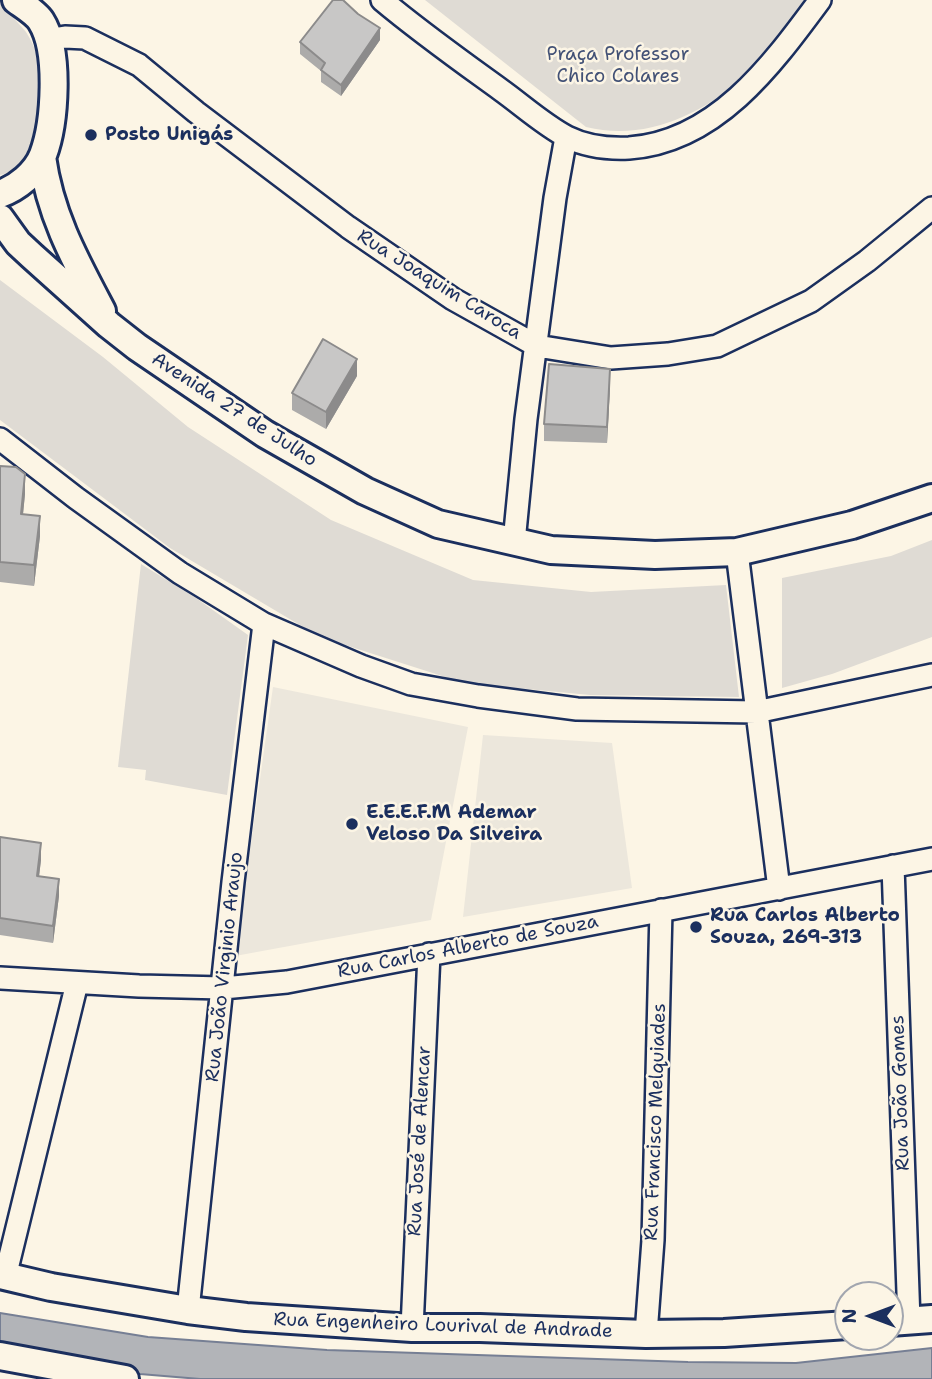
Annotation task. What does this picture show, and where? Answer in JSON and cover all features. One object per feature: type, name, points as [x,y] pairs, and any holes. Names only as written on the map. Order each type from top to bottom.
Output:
[{"type":"main road","points":[[0,194],[20,185],[42,157],[53,97],[54,67],[42,20],[16,0]]},
{"type":"main road","name":"Avenida 27 de Julho","points":[[42,157],[46,187],[63,238],[109,325]]},
{"type":"main road","name":"Avenida 27 de Julho","points":[[0,218],[18,243],[109,325],[265,434],[365,491],[438,524],[551,550],[654,555],[737,552],[852,524],[932,498]]},
{"type":"main road","name":"Rua Engenheiro Lourival de Andrade","points":[[3,1276],[188,1310],[295,1321],[412,1328],[646,1334],[724,1333],[834,1326]]},
{"type":"main road","points":[[0,1356],[125,1379]]},
{"type":"street","points":[[382,0],[464,64],[566,137],[604,149],[646,146],[677,138],[712,119],[743,93],[782,52],[820,0]]},
{"type":"street","name":"Rua Joaquim Caroca","points":[[42,20],[65,37],[85,38],[139,65],[196,112],[348,227],[453,299],[537,346],[611,358],[668,354],[717,346],[811,301],[867,261],[932,208]]},
{"type":"street","points":[[514,542],[519,475],[555,198],[566,137]]},
{"type":"street","points":[[0,439],[180,573],[264,624],[361,666],[411,684],[577,709],[756,712],[932,676]]},
{"type":"street","points":[[737,552],[779,889]]},
{"type":"street","name":"Rua João Virginio Araujo","points":[[188,1310],[233,882],[264,624]]},
{"type":"street","name":"Rua Carlos Alberto de Souza","points":[[0,978],[223,988],[287,982],[932,859]]},
{"type":"street","name":"Rua João Gomes","points":[[893,866],[910,1320]]},
{"type":"street","name":"Rua Francisco Melquiades","points":[[646,1334],[653,1240],[661,910]]},
{"type":"street","name":"Rua José de Alencar","points":[[412,1328],[429,954]]},
{"type":"street","points":[[3,1276],[76,983]]},
{"type":"shaded area","name":"E.E.E.F.M Ademar Veloso Da Silveira","points":[[273,687],[468,727],[431,920],[235,956]]},
{"type":"shaded area","points":[[483,735],[612,743],[632,888],[463,917]]},
{"type":"shaded area","points":[[0,1313],[148,1337],[327,1350],[796,1363],[932,1348],[932,1379],[200,1379],[140,1374],[0,1353]]},
{"type":"green space","name":"Praça Professor Chico Colares","points":[[425,0],[811,0],[766,61],[723,94],[668,123],[628,131],[607,131],[586,127]]},
{"type":"green space","points":[[0,3],[26,32],[33,46],[39,62],[43,98],[38,133],[31,148],[14,168],[0,175]]},
{"type":"green space","points":[[0,280],[103,357],[188,427],[331,520],[473,580],[591,592],[726,585],[739,697],[590,695],[464,683],[320,637],[170,548],[0,420]]},
{"type":"green space","points":[[932,540],[932,637],[832,674],[782,688],[782,578],[891,556]]},
{"type":"green space","points":[[141,564],[248,635],[227,795],[145,780],[146,770],[118,767]]},
{"type":"building","points":[[333,0],[343,0],[358,14],[380,28],[341,85],[321,70],[325,63],[300,42]]},
{"type":"building","points":[[323,339],[357,359],[326,412],[292,393]]},
{"type":"building","points":[[549,364],[610,369],[607,427],[544,424]]},
{"type":"building","points":[[0,466],[16,467],[25,474],[21,514],[40,516],[34,565],[0,562]]},
{"type":"building","points":[[0,837],[41,843],[37,876],[59,879],[53,926],[0,918]]},
{"type":"place","name":"Posto Unigás","points":[[91,135]]},
{"type":"place","name":"E.E.E.F.M Ademar Veloso Da Silveira","points":[[352,824]]},
{"type":"place","name":"Rua Carlos Alberto Souza, 269-313","points":[[696,927]]}]
